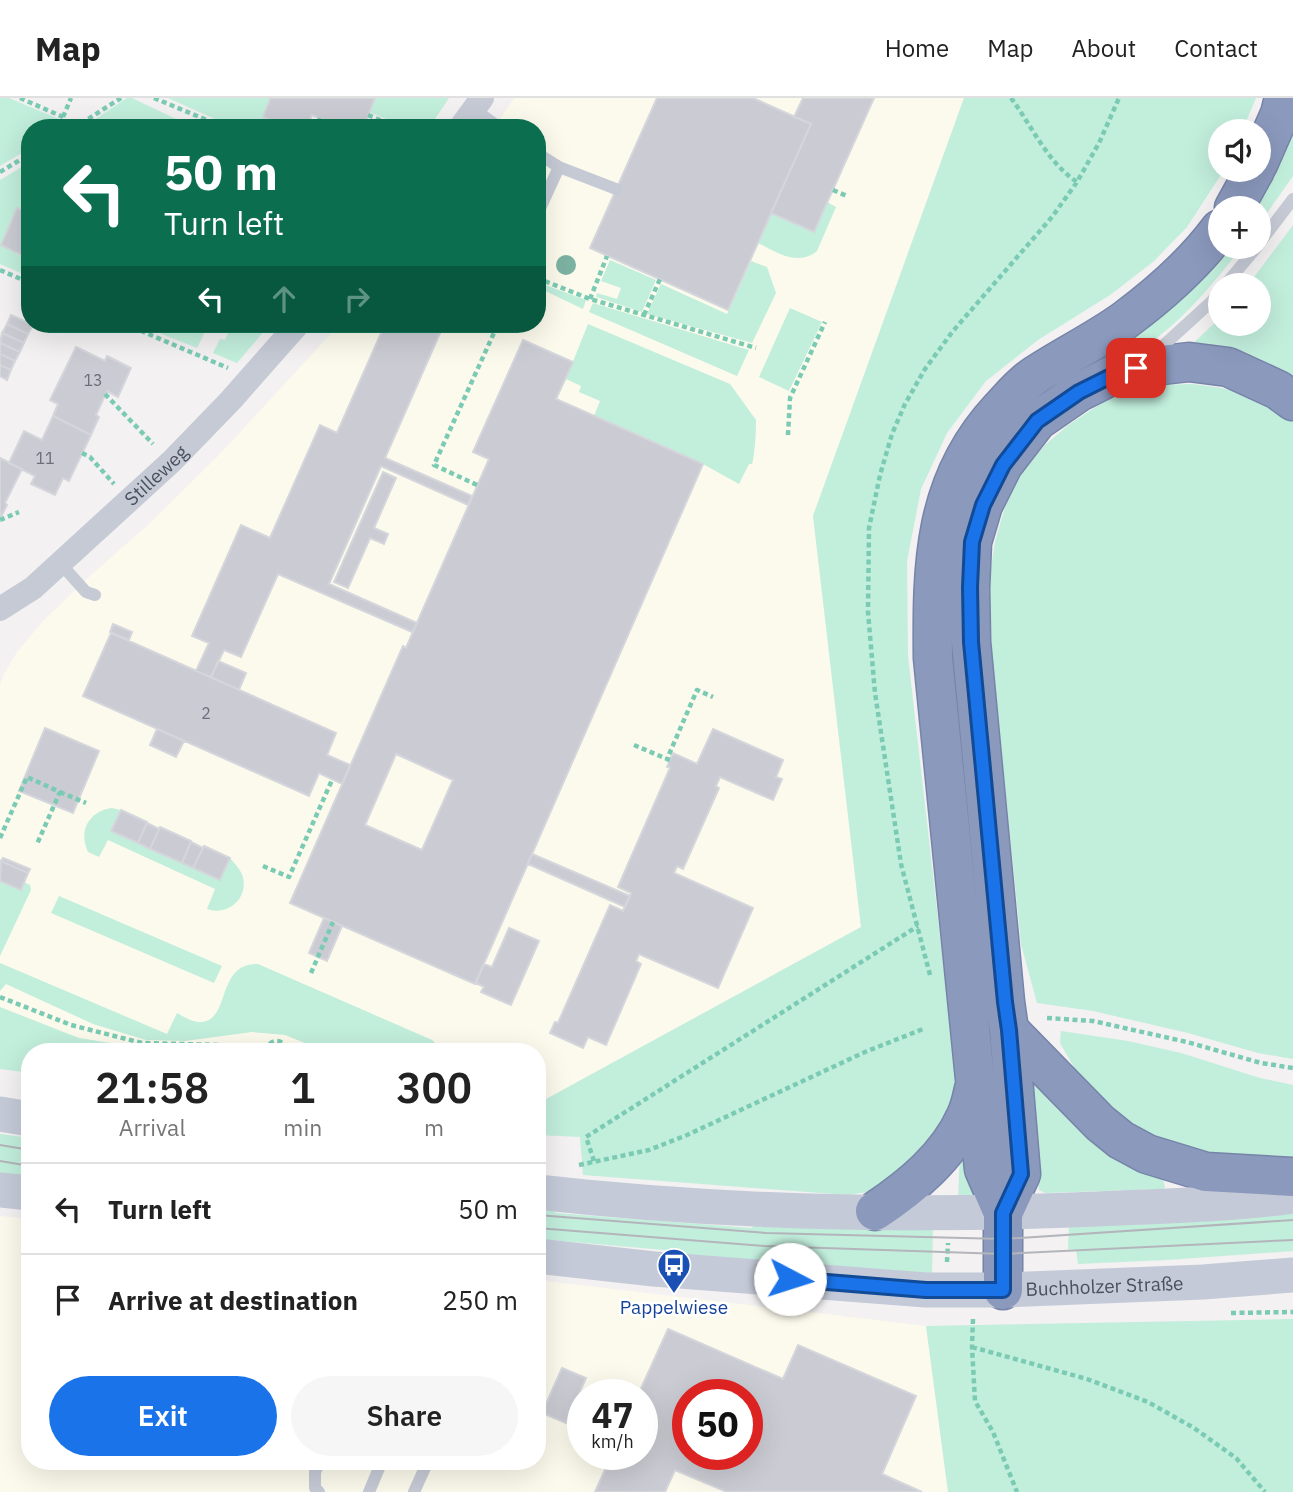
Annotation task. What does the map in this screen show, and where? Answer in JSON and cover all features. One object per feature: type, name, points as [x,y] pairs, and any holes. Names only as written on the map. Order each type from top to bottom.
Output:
[{"type":"highway","points":[[1271,134],[1284,98]]},
{"type":"highway","points":[[1003,1290],[1003,1213],[984,1169],[933,658],[932,600],[935,553],[945,506],[956,475],[989,420],[1017,391],[1043,370],[1123,321],[1170,285],[1208,244]]},
{"type":"highway","points":[[1003,1213],[1021,1174],[971,642],[972,542],[983,505],[1003,465],[1037,421],[1079,392],[1115,374],[1136,368],[1189,362],[1228,367],[1278,390],[1293,401]]},
{"type":"highway","points":[[1009,1030],[1100,1123],[1121,1140],[1147,1154],[1206,1172],[1293,1177]]},
{"type":"highway","points":[[875,1212],[899,1196],[938,1159],[967,1116],[976,1084]]},
{"type":"main road","points":[[0,1114],[21,1118]]},
{"type":"main road","points":[[0,1190],[21,1192]]},
{"type":"main road","points":[[546,1193],[769,1210],[1003,1213],[1176,1205],[1293,1196]]},
{"type":"main road","name":"Buchholzer Straße","points":[[546,1257],[667,1270],[926,1290],[1003,1290],[1293,1275]]},
{"type":"street","name":"Stilleweg","points":[[0,609],[33,588],[172,461],[290,333]]},
{"type":"lane","points":[[546,159],[559,167],[616,189]]},
{"type":"lane","points":[[546,195],[559,167]]},
{"type":"lane","points":[[1271,229],[1293,199]]},
{"type":"lane","points":[[1235,273],[1247,259]]},
{"type":"lane","points":[[1136,368],[1162,349],[1208,305]]},
{"type":"lane","points":[[60,563],[86,592],[95,595]]},
{"type":"lane","points":[[317,1470],[315,1489],[319,1492]]},
{"type":"lane","points":[[369,1492],[378,1470]]},
{"type":"lane","points":[[414,1492],[424,1470]]},
{"type":"path","points":[[20,98],[63,117],[71,98]]},
{"type":"path","points":[[87,119],[121,98]]},
{"type":"path","points":[[154,98],[204,119]]},
{"type":"path","points":[[1012,98],[1053,161],[1077,182]]},
{"type":"path","points":[[368,116],[376,119]]},
{"type":"path","points":[[0,172],[21,159]]},
{"type":"path","points":[[833,190],[847,196]]},
{"type":"path","points":[[590,299],[607,256]]},
{"type":"path","points":[[0,270],[21,279]]},
{"type":"path","points":[[644,315],[660,279]]},
{"type":"path","points":[[546,282],[590,299],[756,348]]},
{"type":"path","points":[[789,435],[790,398],[825,322]]},
{"type":"path","points":[[149,333],[236,371]]},
{"type":"path","points":[[477,485],[434,466],[494,333]]},
{"type":"path","points":[[105,394],[159,450]]},
{"type":"path","points":[[82,453],[90,457],[118,488]]},
{"type":"path","points":[[0,520],[19,512]]},
{"type":"path","points":[[634,745],[669,759],[697,690],[713,697]]},
{"type":"path","points":[[0,838],[27,777],[86,803]]},
{"type":"path","points":[[263,866],[289,877],[332,780]]},
{"type":"path","points":[[37,844],[60,792]]},
{"type":"path","points":[[311,973],[333,922]]},
{"type":"path","points":[[923,1029],[865,1052],[687,1135],[649,1150],[594,1161],[586,1137],[918,926],[933,986]]},
{"type":"path","points":[[0,997],[71,1026],[142,1043]]},
{"type":"path","points":[[1047,1018],[1093,1021],[1187,1042],[1261,1063],[1293,1068]]},
{"type":"path","points":[[947,1264],[948,1238]]},
{"type":"path","points":[[973,1316],[975,1401],[993,1432],[1017,1492]]},
{"type":"path","points":[[972,1347],[1087,1379],[1148,1402],[1194,1428],[1236,1458],[1265,1492]]},
{"type":"shaded area","points":[[514,98],[964,98],[813,516],[861,927],[546,1099],[546,1043],[21,1043],[21,1072],[0,1069],[0,684],[4,674],[17,652],[43,621],[148,525],[219,455],[332,333],[546,333],[546,119],[500,119]]},
{"type":"shaded area","points":[[0,1216],[21,1218],[21,1470],[546,1470],[546,1281],[926,1326],[948,1492],[0,1492]]},
{"type":"green space","points":[[0,98],[9,98],[59,119],[21,119],[21,153],[0,166]]},
{"type":"green space","points":[[127,98],[132,98],[176,119],[96,119]]},
{"type":"green space","points":[[168,98],[269,98],[275,119],[215,119]]},
{"type":"green space","points":[[375,98],[449,98],[435,119],[386,119],[369,112]]},
{"type":"green space","points":[[964,98],[1256,98],[1247,119],[1208,119],[1208,182],[1216,182],[1187,227],[1153,262],[1110,295],[1038,340],[986,381],[947,433],[921,489],[907,561],[908,656],[956,1076],[957,1108],[944,1138],[875,1191],[847,1195],[583,1175],[580,1137],[546,1135],[546,1099],[861,927],[813,516]]},
{"type":"green space","points":[[1293,118],[1293,176],[1271,207],[1271,196],[1257,196],[1264,182],[1271,182],[1271,166]]},
{"type":"green space","points":[[21,167],[21,210],[17,208],[16,254],[21,256],[21,273],[0,264],[0,180]]},
{"type":"green space","points":[[827,202],[836,207],[817,251],[810,256],[787,256],[758,243],[771,213],[813,232]]},
{"type":"green space","points":[[1293,225],[1293,375],[1245,356],[1187,349],[1208,329],[1208,336],[1271,336],[1271,273],[1257,273],[1268,259],[1271,259],[1271,254]]},
{"type":"green space","points":[[1215,259],[1232,259],[1221,273],[1208,273],[1208,289],[1153,341],[1138,351],[1070,382],[1044,400],[1021,421],[985,471],[972,499],[963,529],[957,560],[955,613],[992,1009],[982,1011],[948,607],[954,538],[962,506],[974,474],[992,444],[1027,404],[1049,386],[1143,326],[1200,276]]},
{"type":"green space","points":[[610,260],[656,280],[642,312],[596,297],[597,293],[617,299],[621,288],[601,281]]},
{"type":"green space","points":[[751,261],[767,267],[776,293],[752,343],[647,314],[661,284],[727,314]]},
{"type":"green space","points":[[546,285],[586,300],[583,309],[546,291]]},
{"type":"green space","points":[[593,303],[749,350],[737,376],[589,312]]},
{"type":"green space","points":[[790,308],[822,322],[789,391],[759,377]]},
{"type":"green space","points":[[588,324],[730,384],[756,420],[752,464],[749,464],[739,484],[703,464],[594,416],[600,401],[579,392],[581,386],[566,379]]},
{"type":"green space","points":[[160,333],[204,333],[197,348]]},
{"type":"green space","points":[[228,333],[262,333],[237,363],[213,353],[220,339],[225,340]]},
{"type":"green space","points":[[1192,384],[1240,392],[1293,416],[1293,1059],[1258,1053],[1188,1033],[1093,1011],[1037,1003],[1021,944],[990,638],[989,580],[995,542],[1005,507],[1011,491],[1025,469],[1045,445],[1067,426],[1103,402],[1135,390],[1160,385]]},
{"type":"green space","points":[[112,808],[121,810],[112,831],[219,880],[230,858],[243,877],[244,885],[239,899],[222,910],[207,909],[215,889],[108,840],[99,857],[88,852],[84,837],[88,823],[97,813]]},
{"type":"green space","points":[[0,881],[20,889],[24,882],[30,885],[31,890],[0,956]]},
{"type":"green space","points":[[59,896],[222,966],[214,983],[51,913]]},
{"type":"green space","points":[[0,963],[167,1034],[177,1013],[196,1022],[211,1019],[236,972],[245,966],[258,964],[435,1043],[305,1043],[285,1035],[252,1032],[185,1041],[146,1040],[93,1024],[6,984],[0,991]]},
{"type":"green space","points":[[0,1007],[79,1038],[111,1043],[21,1043],[21,1072],[0,1069]]},
{"type":"green space","points":[[1061,1031],[1128,1041],[1181,1053],[1260,1078],[1293,1085],[1293,1166],[1197,1156],[1116,1118],[1079,1076],[1060,1043]]},
{"type":"green space","points":[[1031,1072],[1163,1179],[1165,1187],[1045,1193],[1039,1190],[1028,1079]]},
{"type":"green space","points":[[0,1134],[21,1137],[21,1182],[0,1180]]},
{"type":"green space","points":[[968,1152],[973,1196],[958,1198],[960,1153]]},
{"type":"green space","points":[[546,1208],[555,1209],[555,1213],[752,1228],[755,1223],[933,1225],[932,1275],[666,1255],[665,1250],[546,1240]]},
{"type":"green space","points":[[1293,1211],[1293,1251],[1078,1264],[1076,1250],[1068,1249],[1069,1223]]},
{"type":"green space","points":[[1293,1319],[1293,1492],[948,1492],[926,1326]]},
{"type":"building","points":[[375,98],[367,119],[322,119],[312,115],[310,119],[268,119],[263,117],[270,99]]},
{"type":"building","points":[[657,98],[753,98],[811,124],[728,310],[590,248]]},
{"type":"building","points":[[803,98],[874,98],[814,232],[771,213],[811,124],[794,117]]},
{"type":"building","points":[[17,208],[21,210],[21,255],[1,245]]},
{"type":"building","points":[[11,315],[21,320],[21,331],[7,324]]},
{"type":"building","points":[[7,324],[21,333],[28,334],[24,343],[2,333]]},
{"type":"building","points":[[2,333],[24,343],[20,352],[0,343]]},
{"type":"building","points":[[381,333],[440,333],[385,458],[472,496],[468,505],[381,466],[329,584],[417,623],[412,632],[278,574],[241,657],[224,650],[211,677],[196,671],[209,643],[192,636],[241,525],[270,538],[320,425],[337,433]]},
{"type":"building","points":[[523,340],[573,362],[556,399],[703,464],[475,984],[290,903],[489,459],[473,452]],"holes":[[[396,754],[453,780],[422,850],[365,825]]]},
{"type":"building","points":[[0,343],[20,352],[15,361],[0,354]]},
{"type":"building","points":[[76,347],[105,361],[107,356],[131,368],[118,397],[107,391],[96,415],[99,417],[91,435],[53,416],[58,404],[50,400]]},
{"type":"building","points":[[0,354],[15,361],[11,370],[0,365]]},
{"type":"building","points":[[0,365],[11,370],[7,380],[0,376]]},
{"type":"building","points":[[53,416],[91,435],[69,481],[63,478],[55,495],[31,484],[35,476],[9,463],[24,431],[42,440]]},
{"type":"building","points":[[0,458],[22,469],[0,519]]},
{"type":"building","points":[[383,472],[396,478],[374,528],[388,534],[384,544],[370,538],[348,588],[334,582]]},
{"type":"building","points":[[113,624],[132,632],[129,640],[110,632]]},
{"type":"building","points":[[111,633],[336,733],[327,755],[350,765],[342,784],[319,773],[309,796],[83,696]]},
{"type":"building","points":[[218,661],[246,673],[239,690],[211,677]]},
{"type":"building","points":[[45,728],[99,751],[73,813],[19,791]]},
{"type":"building","points":[[157,729],[184,741],[176,757],[150,745]]},
{"type":"building","points":[[713,729],[783,760],[776,777],[782,779],[773,800],[720,777],[716,786],[719,788],[683,869],[677,866],[674,873],[753,908],[718,988],[639,954],[636,961],[641,964],[606,1045],[588,1037],[583,1048],[550,1033],[555,1022],[558,1023],[610,905],[623,911],[631,893],[618,887],[670,768],[667,767],[673,753],[697,764]]},
{"type":"building","points":[[121,810],[147,822],[138,843],[111,831]]},
{"type":"building","points":[[147,823],[159,829],[150,849],[138,843]]},
{"type":"building","points":[[160,827],[191,841],[182,863],[150,849]]},
{"type":"building","points":[[191,842],[203,848],[193,868],[182,863]]},
{"type":"building","points":[[204,846],[230,858],[220,880],[193,868]]},
{"type":"building","points":[[532,854],[630,896],[625,907],[528,864]]},
{"type":"building","points":[[3,858],[30,869],[28,873],[1,861]]},
{"type":"building","points":[[1,861],[28,873],[21,890],[0,881]]},
{"type":"building","points":[[324,918],[342,926],[327,961],[309,953]]},
{"type":"building","points":[[509,928],[539,941],[511,1005],[481,992],[484,987],[476,983],[484,964],[492,967]]},
{"type":"building","points":[[668,1329],[783,1379],[798,1345],[916,1396],[882,1474],[922,1492],[727,1492],[675,1470],[665,1492],[595,1492],[605,1470],[658,1470],[658,1379],[645,1379]]},
{"type":"building","points":[[562,1368],[586,1378],[567,1379],[566,1423],[546,1415],[546,1404]]},
{"type":"tram line","points":[[0,1145],[21,1148]]},
{"type":"tram line","points":[[0,1161],[21,1164]]},
{"type":"tram line","points":[[546,1216],[766,1233],[1003,1239],[1293,1220]]},
{"type":"tram line","points":[[546,1229],[764,1246],[1003,1254],[1293,1240]]},
{"type":"place","name":"Pappelwiese","points":[[674,1295]]},
{"type":"route","points":[[790,1279],[926,1290],[1003,1290],[1003,1213],[1021,1174],[971,642],[972,542],[983,505],[1003,465],[1037,421],[1079,392],[1115,374],[1136,368]]}]
